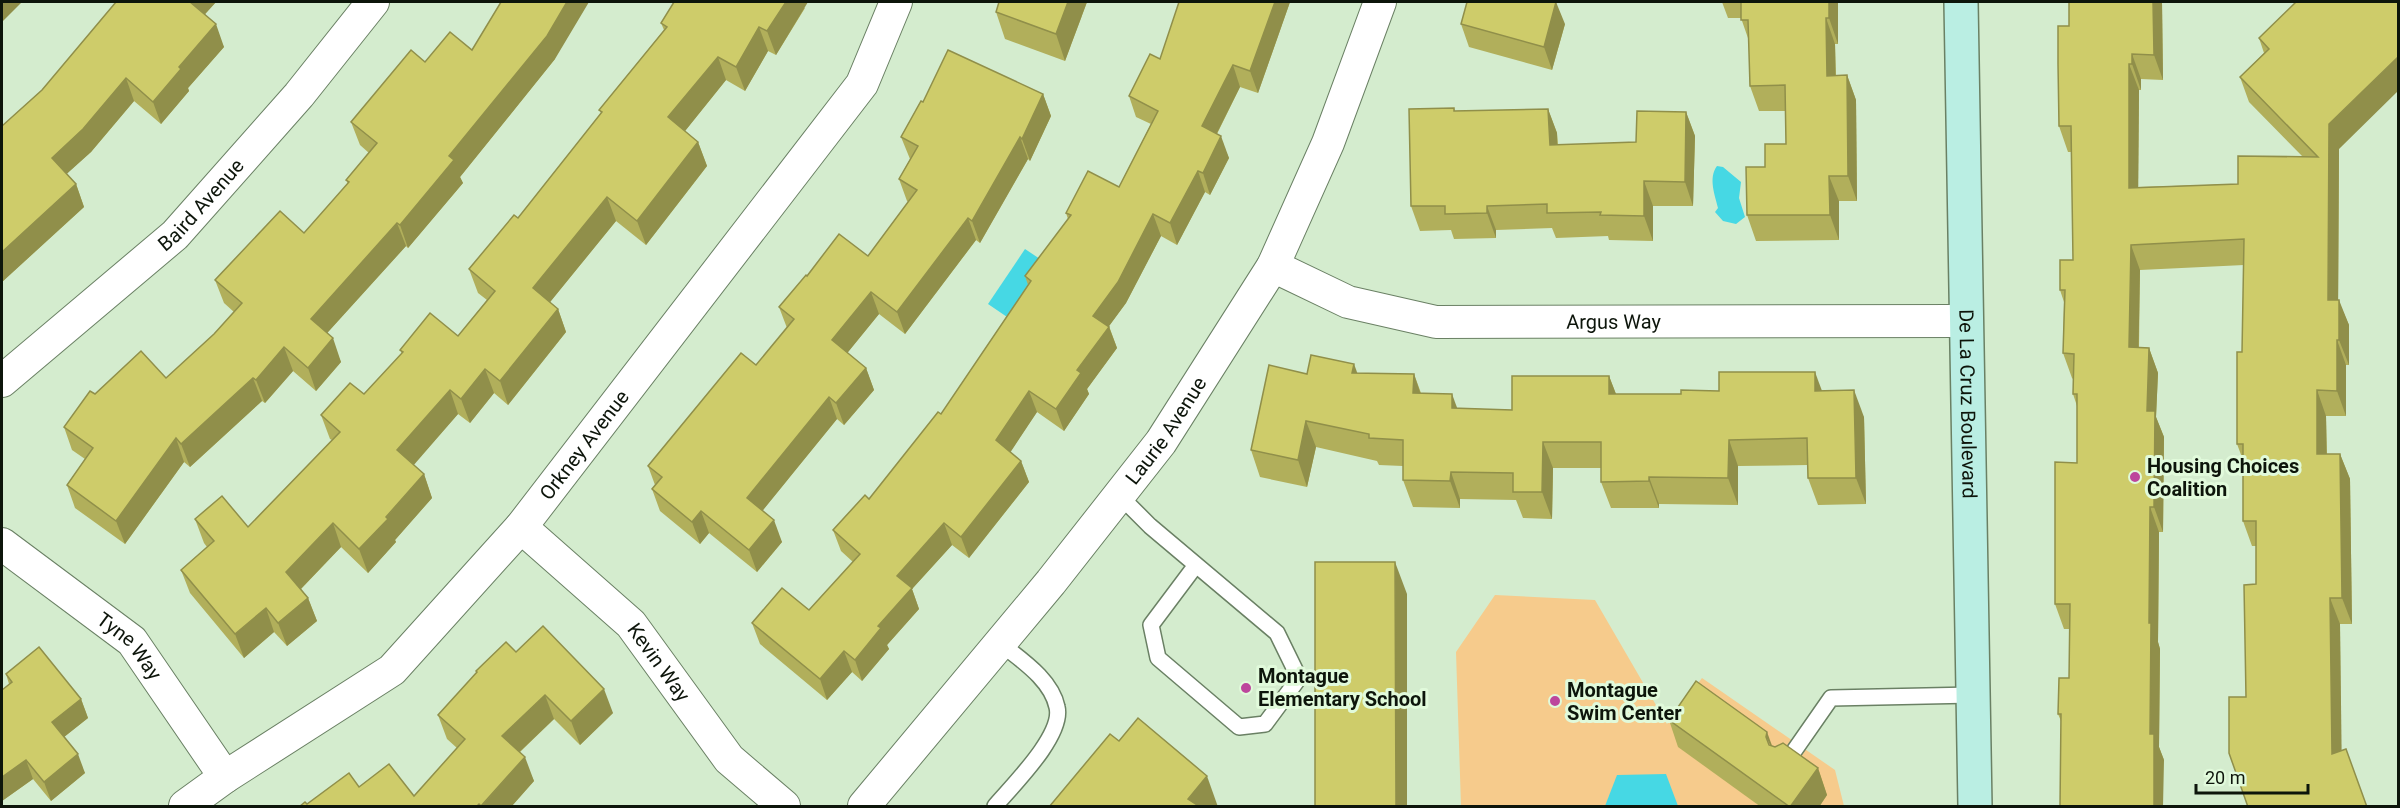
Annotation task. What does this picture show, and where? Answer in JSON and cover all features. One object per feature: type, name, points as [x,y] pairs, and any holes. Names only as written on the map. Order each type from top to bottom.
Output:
[{"type":"main road","name":"De La Cruz Boulevard","points":[[1961,2],[1975,807]]},
{"type":"street","name":"Baird Avenue","points":[[2,381],[176,235],[299,95],[373,2]]},
{"type":"street","name":"Orkney Avenue","points":[[185,807],[225,777],[392,670],[521,527],[862,84],[896,2]]},
{"type":"street","name":"Laurie Avenue","points":[[864,807],[1000,643],[1161,442],[1273,266],[1328,143],[1380,2]]},
{"type":"street","name":"Argus Way","points":[[1273,266],[1348,302],[1436,322],[1965,321]]},
{"type":"street","name":"Kevin Way","points":[[521,527],[631,624],[729,759],[784,807]]},
{"type":"street","name":"Tyne Way","points":[[2,544],[132,641],[225,777]]},
{"type":"lane","points":[[1119,495],[1150,526],[1277,633],[1299,678],[1265,724],[1239,727],[1158,658],[1151,625],[1196,565]]},
{"type":"lane","points":[[995,807],[1043,749],[1056,722],[1058,709],[1043,681],[1000,643]]},
{"type":"lane","points":[[1785,764],[1831,698],[1973,695]]},
{"type":"shaded area","name":"Montague Swim Center","points":[[1495,595],[1595,600],[1667,724],[1702,678],[1835,770],[1844,806],[1461,806],[1456,652]]},
{"type":"water","points":[[1717,166],[1723,167],[1741,182],[1739,198],[1745,217],[1736,224],[1723,221],[1715,212],[1718,208],[1713,176]]},
{"type":"water","points":[[1025,249],[1046,263],[1013,321],[988,304]]},
{"type":"water","points":[[1666,774],[1678,806],[1605,806],[1617,775]]},
{"type":"building","points":[[116,2],[190,2],[216,24],[153,102],[126,78],[83,129],[52,158],[76,184],[2,252],[2,126],[42,90]]},
{"type":"building","points":[[501,2],[567,2],[547,36],[449,156],[454,160],[400,225],[397,223],[311,319],[333,338],[308,368],[284,347],[256,380],[253,378],[181,444],[176,438],[116,521],[67,485],[93,448],[64,427],[90,391],[95,394],[141,351],[166,378],[214,334],[242,303],[215,280],[280,211],[304,233],[349,182],[346,180],[377,143],[351,122],[411,50],[425,62],[450,32],[472,50]]},
{"type":"building","points":[[674,2],[786,2],[767,31],[759,27],[736,67],[718,57],[668,117],[698,142],[637,221],[607,197],[533,288],[558,309],[500,381],[485,369],[461,399],[450,390],[397,450],[424,474],[386,517],[388,519],[359,549],[333,523],[286,572],[308,598],[278,623],[266,608],[235,634],[181,570],[214,541],[195,519],[222,496],[248,527],[340,432],[321,415],[350,383],[364,394],[403,352],[400,350],[430,313],[458,336],[495,291],[469,269],[514,215],[518,218],[602,112],[599,110],[667,27],[661,23]]},
{"type":"building","points":[[999,2],[1068,2],[1056,34],[996,12]]},
{"type":"building","points":[[1179,2],[1275,2],[1250,71],[1233,65],[1202,126],[1221,136],[1203,173],[1198,171],[1170,223],[1153,214],[1118,282],[1093,316],[1109,327],[1077,370],[1081,373],[1056,409],[1029,391],[996,440],[1021,461],[961,537],[944,523],[897,576],[912,588],[878,626],[881,628],[855,660],[844,651],[820,679],[752,623],[782,588],[809,610],[860,554],[833,530],[865,495],[869,499],[938,412],[941,414],[1031,281],[1025,276],[1071,215],[1066,213],[1088,171],[1119,187],[1158,111],[1129,96],[1150,54],[1160,59]]},
{"type":"building","points":[[1467,2],[1556,2],[1544,47],[1461,24]]},
{"type":"building","points":[[1741,2],[1829,2],[1829,18],[1826,18],[1827,76],[1847,75],[1848,176],[1829,176],[1830,215],[1747,215],[1746,167],[1765,167],[1765,144],[1786,144],[1785,85],[1750,86],[1748,20],[1741,20]]},
{"type":"building","points":[[2069,2],[2153,2],[2154,55],[2132,54],[2132,64],[2129,64],[2129,188],[2238,184],[2238,156],[2318,157],[2240,77],[2269,49],[2259,38],[2296,2],[2398,2],[2398,57],[2329,124],[2328,300],[2339,300],[2337,391],[2317,390],[2317,454],[2340,454],[2342,598],[2330,598],[2332,754],[2346,749],[2367,807],[2248,807],[2229,753],[2229,697],[2246,697],[2244,585],[2256,584],[2256,521],[2243,521],[2243,444],[2237,444],[2237,352],[2242,352],[2244,239],[2131,245],[2129,347],[2149,348],[2147,411],[2155,411],[2154,507],[2150,507],[2149,623],[2151,623],[2150,734],[2154,734],[2154,807],[2060,807],[2059,678],[2069,678],[2070,604],[2055,604],[2055,462],[2077,463],[2077,394],[2073,394],[2074,354],[2063,353],[2065,290],[2060,290],[2060,260],[2073,260],[2071,126],[2059,126],[2058,64],[2058,26],[2069,26]]},
{"type":"building","points":[[948,50],[1043,94],[1022,139],[1020,137],[972,221],[968,218],[897,312],[871,292],[832,340],[866,368],[836,403],[829,397],[747,498],[774,520],[749,550],[701,511],[692,522],[652,489],[662,477],[648,466],[741,353],[756,365],[794,319],[779,307],[807,276],[839,234],[868,256],[917,190],[899,179],[918,146],[901,137],[921,101],[923,102]]},
{"type":"building","points":[[1454,108],[1454,111],[1548,109],[1550,145],[1636,142],[1637,111],[1686,112],[1685,182],[1644,181],[1644,216],[1600,215],[1601,212],[1547,213],[1547,204],[1487,206],[1487,213],[1445,214],[1445,206],[1411,206],[1409,109]]},
{"type":"building","points":[[1311,355],[1354,364],[1352,373],[1414,374],[1413,393],[1452,394],[1452,408],[1512,410],[1512,376],[1609,376],[1609,394],[1681,394],[1681,390],[1719,391],[1719,372],[1815,372],[1815,391],[1854,390],[1856,478],[1808,478],[1807,438],[1729,440],[1728,478],[1649,477],[1649,481],[1601,482],[1601,442],[1543,442],[1542,492],[1513,492],[1513,473],[1451,472],[1450,481],[1403,480],[1403,440],[1369,438],[1369,434],[1306,421],[1298,460],[1251,450],[1269,365],[1307,374]]},
{"type":"building","points":[[1315,562],[1395,562],[1396,807],[1315,807]]},
{"type":"building","points":[[543,626],[604,689],[571,721],[545,695],[502,736],[525,757],[481,806],[479,804],[476,807],[299,807],[305,802],[307,804],[349,773],[359,787],[389,764],[414,796],[465,739],[438,715],[476,671],[506,642],[516,652]]},
{"type":"building","points":[[39,647],[81,699],[52,722],[78,754],[44,782],[26,760],[2,777],[2,690],[12,682],[6,674]]},
{"type":"building","points":[[1696,681],[1767,732],[1769,745],[1775,747],[1783,743],[1818,768],[1790,807],[1669,720]]},
{"type":"building","points":[[1138,718],[1207,776],[1188,799],[1197,805],[1196,807],[1049,807],[1110,734],[1119,741]]},
{"type":"place","name":"Housing Choices Coalition","points":[[2135,477]]},
{"type":"place","name":"Montague Elementary School","points":[[1246,688]]},
{"type":"place","name":"Montague Swim Center","points":[[1555,701]]}]
